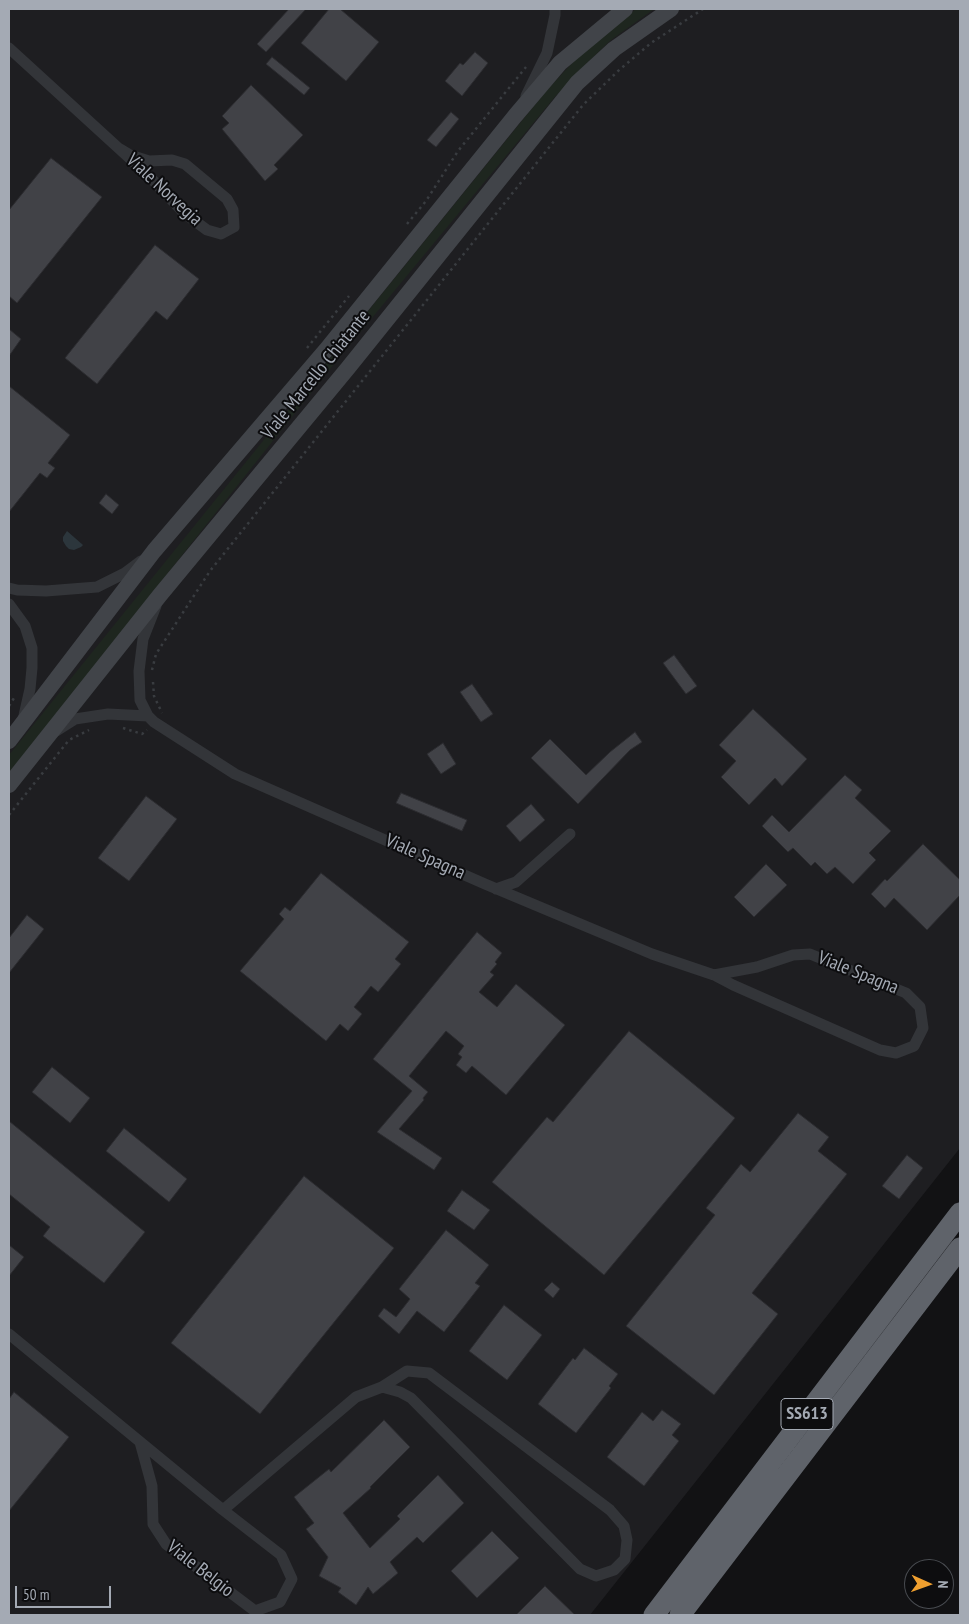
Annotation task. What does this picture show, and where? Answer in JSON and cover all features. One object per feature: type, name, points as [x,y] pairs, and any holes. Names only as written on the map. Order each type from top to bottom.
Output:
[{"type":"highway","name":"SS613","points":[[654,1615],[960,1213]]},
{"type":"highway","name":"SS613","points":[[680,1615],[960,1248]]},
{"type":"street","points":[[516,116],[547,53],[555,9]]},
{"type":"street","name":"Viale Marcello Chiatante","points":[[9,741],[154,551],[326,350],[516,116],[560,64],[625,9]]},
{"type":"street","name":"Viale Marcello Chiatante","points":[[9,785],[160,595],[354,360],[577,83],[614,49],[671,9]]},
{"type":"street","name":"Viale Norvegia","points":[[9,48],[149,176],[184,213],[207,230],[221,234],[234,227],[233,210],[227,198],[185,164],[172,160],[149,161],[130,155],[120,149]]},
{"type":"street","points":[[9,588],[46,592],[97,587],[125,573],[154,551]]},
{"type":"street","points":[[151,719],[140,700],[139,671],[143,639],[160,595]]},
{"type":"street","points":[[9,604],[25,626],[32,648],[30,689],[21,725]]},
{"type":"street","name":"Viale Spagna","points":[[48,736],[75,719],[108,714],[151,719],[235,774],[652,954],[714,974],[741,989],[880,1050],[896,1052],[914,1046],[923,1028],[920,1008],[906,993],[810,954],[793,955],[757,967],[714,974]]},
{"type":"street","points":[[496,888],[516,882],[570,834]]},
{"type":"street","name":"Viale Belgio","points":[[9,1334],[223,1510],[281,1555],[292,1579],[280,1602],[255,1611],[166,1544],[154,1524],[152,1486],[140,1442]]},
{"type":"street","points":[[223,1510],[356,1397],[382,1387],[407,1371],[429,1373],[610,1510],[624,1526],[627,1540],[625,1559],[614,1570],[596,1576],[580,1569],[411,1398],[400,1392],[382,1387]]},
{"type":"path","points":[[152,674],[156,654],[210,571],[583,105],[618,71],[651,43],[703,9]]},
{"type":"path","points":[[403,230],[426,201],[458,151],[527,66]]},
{"type":"path","points":[[302,354],[351,294]]},
{"type":"path","points":[[122,727],[142,734],[151,719],[162,713],[154,696],[152,682]]},
{"type":"path","points":[[9,706],[18,689]]},
{"type":"path","points":[[9,814],[69,740],[93,728]]},
{"type":"shaded area","points":[[9,9],[960,9],[960,1148],[590,1615],[9,1615]]},
{"type":"shaded area","points":[[636,9],[654,9],[611,40],[554,98],[338,359],[9,773],[9,755],[546,91],[577,58]]},
{"type":"shaded area","points":[[67,531],[83,545],[81,547],[74,550],[66,546],[63,537]]},
{"type":"building","points":[[289,9],[306,9],[266,52],[257,44]]},
{"type":"building","points":[[329,9],[340,9],[379,42],[346,81],[301,43]]},
{"type":"building","points":[[475,52],[488,63],[462,96],[445,81],[460,63],[463,65]]},
{"type":"building","points":[[272,57],[310,88],[304,95],[266,64]]},
{"type":"building","points":[[251,85],[303,135],[274,165],[278,169],[265,181],[222,129],[229,123],[222,116]]},
{"type":"building","points":[[451,112],[459,119],[436,147],[427,140]]},
{"type":"building","points":[[51,158],[102,197],[17,303],[9,296],[9,210]]},
{"type":"building","points":[[155,245],[199,279],[167,320],[156,311],[97,384],[65,358]]},
{"type":"building","points":[[9,329],[21,339],[9,356]]},
{"type":"building","points":[[9,386],[70,435],[48,463],[55,468],[47,478],[40,473],[9,512]]},
{"type":"building","points":[[106,494],[119,505],[112,514],[99,503]]},
{"type":"building","points":[[674,655],[697,686],[686,694],[663,663]]},
{"type":"building","points":[[472,684],[493,714],[481,722],[460,692]]},
{"type":"building","points":[[753,709],[807,759],[782,786],[775,778],[749,805],[721,777],[736,761],[719,745]]},
{"type":"building","points":[[635,732],[642,742],[630,750],[578,804],[531,758],[550,739],[586,775]]},
{"type":"building","points":[[443,743],[456,764],[441,774],[427,754]]},
{"type":"building","points":[[845,775],[862,790],[855,798],[891,831],[869,853],[876,860],[853,884],[835,867],[827,874],[815,862],[811,866],[793,848],[788,852],[762,826],[772,815],[789,832]]},
{"type":"building","points":[[401,793],[467,820],[462,831],[396,803]]},
{"type":"building","points":[[146,796],[177,819],[129,881],[98,858]]},
{"type":"building","points":[[531,804],[545,820],[520,842],[506,826]]},
{"type":"building","points":[[923,844],[960,880],[960,895],[927,930],[894,898],[885,908],[871,894],[885,879],[887,881]]},
{"type":"building","points":[[766,864],[787,885],[754,917],[734,897]]},
{"type":"building","points":[[321,873],[409,942],[395,959],[401,964],[378,992],[371,986],[354,1007],[362,1014],[348,1031],[340,1024],[326,1041],[240,971],[284,919],[279,914],[285,907],[290,911]]},
{"type":"building","points":[[27,915],[44,929],[9,973],[9,938]]},
{"type":"building","points":[[477,932],[502,953],[495,962],[497,964],[490,972],[494,975],[479,992],[497,1007],[516,984],[565,1025],[506,1095],[472,1066],[466,1073],[456,1065],[462,1057],[458,1054],[464,1046],[446,1031],[409,1076],[428,1092],[423,1098],[424,1100],[399,1129],[442,1158],[434,1170],[377,1132],[412,1091],[373,1059]]},
{"type":"building","points":[[629,1031],[735,1118],[604,1275],[492,1182],[547,1117],[553,1122]]},
{"type":"building","points":[[52,1067],[90,1098],[70,1123],[32,1092]]},
{"type":"building","points":[[798,1113],[829,1137],[818,1151],[847,1174],[752,1293],[778,1314],[714,1395],[626,1326],[715,1215],[706,1208],[741,1164],[750,1172]]},
{"type":"building","points":[[9,1121],[145,1232],[104,1283],[43,1236],[50,1227],[9,1194]]},
{"type":"building","points":[[124,1128],[187,1179],[169,1202],[106,1151]]},
{"type":"building","points":[[907,1155],[923,1168],[899,1199],[882,1186]]},
{"type":"building","points":[[304,1176],[394,1248],[260,1414],[171,1343]]},
{"type":"building","points":[[462,1190],[490,1210],[474,1230],[447,1211]]},
{"type":"building","points":[[446,1230],[489,1265],[475,1283],[480,1286],[444,1332],[417,1311],[399,1334],[378,1316],[384,1308],[396,1317],[410,1299],[399,1289]]},
{"type":"building","points":[[9,1245],[24,1257],[9,1276]]},
{"type":"building","points":[[552,1282],[560,1289],[553,1298],[544,1290]]},
{"type":"building","points":[[504,1305],[542,1335],[507,1380],[469,1351]]},
{"type":"building","points":[[584,1348],[618,1374],[609,1386],[611,1388],[576,1433],[538,1404],[573,1358],[575,1360]]},
{"type":"building","points":[[14,1392],[69,1437],[9,1511],[9,1399]]},
{"type":"building","points":[[662,1410],[681,1424],[672,1435],[679,1441],[644,1486],[607,1457],[642,1412],[653,1421]]},
{"type":"building","points":[[384,1420],[410,1447],[371,1488],[343,1513],[370,1548],[400,1519],[397,1516],[438,1475],[464,1503],[423,1543],[417,1537],[390,1562],[398,1573],[373,1594],[368,1587],[356,1605],[338,1592],[341,1588],[319,1576],[328,1557],[306,1529],[314,1523],[294,1497],[329,1469],[331,1472]]},
{"type":"building","points":[[492,1531],[519,1558],[477,1598],[451,1571]]},
{"type":"building","points":[[545,1586],[575,1615],[516,1615]]}]
